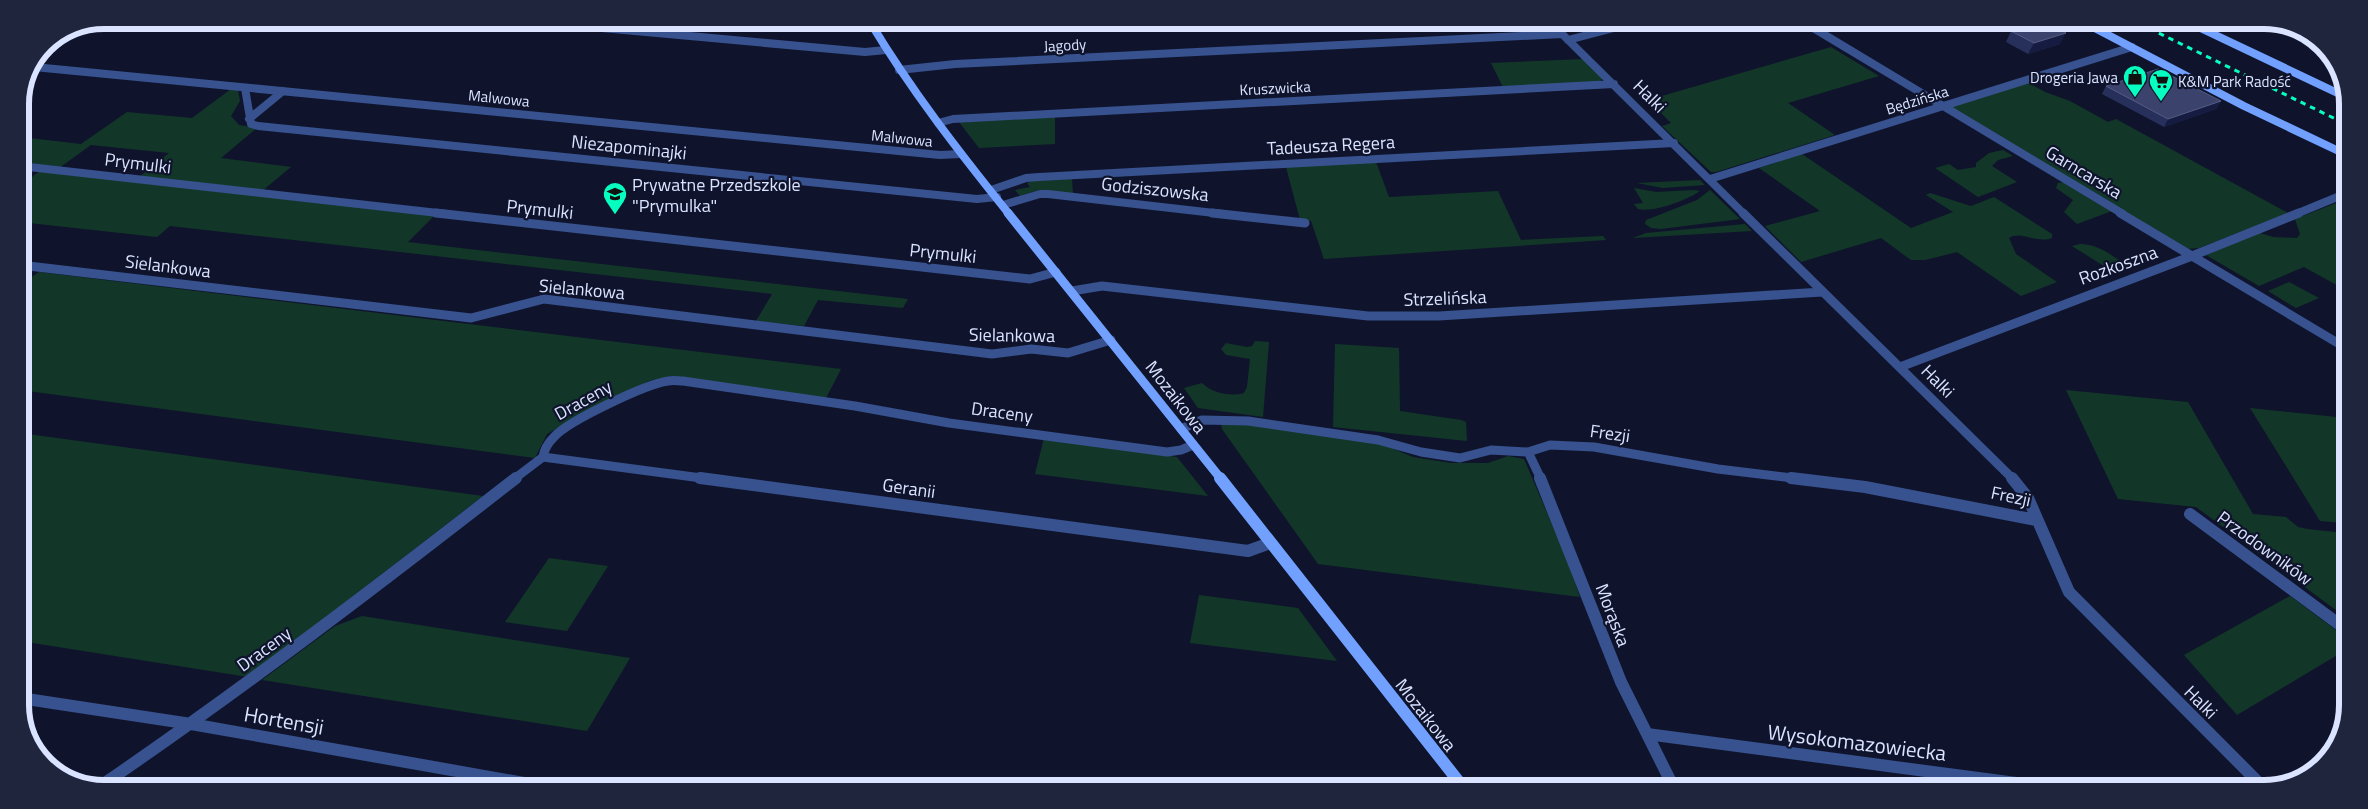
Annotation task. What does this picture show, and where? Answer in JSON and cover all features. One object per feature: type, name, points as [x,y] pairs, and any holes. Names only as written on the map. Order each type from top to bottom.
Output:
[{"type":"street","points":[[613,29],[865,52],[886,50]]},
{"type":"street","name":"Mozaikowa","points":[[874,29],[899,70],[961,154],[1111,340],[1457,780]]},
{"type":"street","name":"Halki","points":[[1557,29],[2014,480],[2028,498],[2069,592],[2256,780]]},
{"type":"street","name":"Jagody","points":[[899,70],[912,67],[955,64],[1565,37],[1604,29]]},
{"type":"street","name":"Garncarska","points":[[1815,29],[2339,344]]},
{"type":"street","points":[[2098,29],[2204,83],[2244,106],[2254,108],[2339,151]]},
{"type":"street","points":[[2203,29],[2338,93]]},
{"type":"street","name":"Będzińska","points":[[1710,179],[2132,47]]},
{"type":"street","name":"Malwowa","points":[[38,67],[940,155],[961,154]]},
{"type":"street","name":"Kruszwicka","points":[[938,123],[962,118],[1614,84]]},
{"type":"street","points":[[245,88],[249,119]]},
{"type":"street","points":[[249,119],[283,91]]},
{"type":"street","name":"Niezapominajki","points":[[249,119],[251,124],[258,126],[977,199],[997,198]]},
{"type":"street","name":"Tadeusza Regera","points":[[997,198],[1026,178],[1674,143]]},
{"type":"street","name":"Prymulki","points":[[29,167],[1030,279],[1056,272]]},
{"type":"street","name":"Godziszowska","points":[[997,198],[1048,194],[1305,223]]},
{"type":"street","name":"Rozkoszna","points":[[1900,366],[2192,256],[2339,196]]},
{"type":"street","name":"Sielankowa","points":[[29,266],[471,318],[489,315],[529,300],[544,299],[992,354],[1030,349],[1068,353],[1111,340]]},
{"type":"street","name":"Strzelińska","points":[[1072,291],[1102,286],[1358,315],[1396,316],[1456,315],[1822,292]]},
{"type":"street","name":"Draceny","points":[[109,780],[191,724],[345,611],[543,457],[550,441],[564,428],[616,400],[646,387],[667,381],[683,381],[949,422],[1167,452],[1193,445]]},
{"type":"street","name":"Frezji","points":[[1181,429],[1202,420],[1221,419],[1378,440],[1421,452],[1460,458],[1491,450],[1528,452],[1550,445],[1594,447],[1718,469],[1865,487],[1985,508],[2036,520]]},
{"type":"street","name":"Morąska","points":[[1528,452],[1541,480],[1620,682],[1670,780]]},
{"type":"street","name":"Geranii","points":[[543,457],[1248,551],[1270,543]]},
{"type":"street","name":"Przodowników","points":[[2190,514],[2339,624]]},
{"type":"street","name":"Hortensji","points":[[29,699],[191,724],[507,780]]},
{"type":"street","name":"Wysokomazowiecka","points":[[1647,734],[1993,780]]},
{"type":"green space","points":[[1831,47],[1879,76],[1788,103],[1835,135],[1716,172],[1711,172],[1662,126],[1671,123],[1648,100]]},
{"type":"green space","points":[[1584,59],[1604,78],[1598,82],[1503,87],[1491,63]]},
{"type":"green space","points":[[2027,82],[2045,92],[2070,101],[2108,122],[2116,119],[2288,213],[2199,248],[2186,249],[1951,107]]},
{"type":"green space","points":[[231,89],[238,90],[240,101],[231,116],[239,125],[257,128],[221,158],[291,167],[262,191],[139,177],[169,153],[91,145],[59,168],[29,165],[29,138],[81,144],[127,112],[192,118]]},
{"type":"green space","points":[[1055,116],[1055,144],[979,148],[959,122]]},
{"type":"green space","points":[[2003,150],[2013,156],[1998,160],[1992,166],[2017,182],[1978,197],[1935,168],[1949,164],[1958,170],[1976,167],[1976,163],[1989,153]]},
{"type":"green space","points":[[1802,154],[1911,228],[1953,212],[1926,195],[1930,193],[1971,206],[1994,197],[2052,234],[2052,238],[2046,239],[2018,235],[2009,238],[2016,254],[2057,282],[2021,296],[1957,252],[1925,260],[1911,260],[1881,238],[1801,262],[1765,226],[1820,211],[1759,168]]},
{"type":"green space","points":[[1376,162],[1389,197],[1498,191],[1521,240],[1603,236],[1606,240],[1324,259],[1311,221],[1300,220],[1286,167]]},
{"type":"green space","points":[[40,171],[434,216],[408,242],[908,299],[903,308],[818,300],[804,326],[756,321],[772,294],[170,226],[157,237],[29,223],[29,179]]},
{"type":"green space","points":[[1072,178],[1073,195],[1039,190],[1020,196],[1015,190],[1030,187],[1027,183],[1031,181]]},
{"type":"green space","points":[[1700,180],[1705,185],[1663,188],[1637,183]]},
{"type":"green space","points":[[2064,182],[2112,211],[2077,224],[2064,212],[2073,200],[2056,188],[2058,183]]},
{"type":"green space","points":[[1634,188],[1656,192],[1700,191],[1670,205],[1644,210],[1638,209],[1634,204],[1643,203]]},
{"type":"green space","points":[[1710,190],[1740,219],[1661,229],[1651,228],[1645,224],[1646,220],[1697,200]]},
{"type":"green space","points":[[2339,202],[2339,286],[2304,267],[2259,286],[2206,255],[2260,233],[2273,237],[2297,238],[2300,234],[2295,219]]},
{"type":"green space","points":[[1745,224],[1752,231],[1633,238],[1646,233]]},
{"type":"green space","points":[[2080,244],[2094,246],[2112,255],[2129,267],[2115,273],[2072,246]]},
{"type":"green space","points":[[39,272],[841,369],[826,398],[671,376],[649,381],[547,434],[535,458],[29,391],[29,279]]},
{"type":"green space","points":[[2289,282],[2319,298],[2296,308],[2268,291]]},
{"type":"green space","points":[[1255,341],[1269,342],[1263,417],[1198,408],[1184,388],[1202,383],[1222,393],[1233,395],[1244,393],[1247,387],[1250,359],[1226,355],[1221,349],[1226,343],[1247,347],[1252,346]]},
{"type":"green space","points":[[1335,344],[1399,348],[1400,411],[1466,422],[1467,441],[1333,427]]},
{"type":"green space","points":[[2066,390],[2188,402],[2253,514],[2286,517],[2298,527],[2339,532],[2339,612],[2196,507],[2118,499]]},
{"type":"green space","points":[[2250,408],[2339,417],[2339,523],[2320,521]]},
{"type":"green space","points":[[1234,423],[1377,442],[1413,457],[1451,463],[1488,463],[1508,456],[1524,459],[1564,552],[1580,597],[1318,564],[1222,429],[1221,424]]},
{"type":"green space","points":[[29,434],[483,496],[248,677],[29,642]]},
{"type":"green space","points":[[1044,438],[1177,457],[1208,496],[1035,474]]},
{"type":"green space","points":[[549,558],[608,566],[567,631],[505,622]]},
{"type":"green space","points":[[1199,595],[1298,608],[1337,661],[1190,643]]},
{"type":"green space","points":[[2290,596],[2339,632],[2339,654],[2237,715],[2184,655]]},
{"type":"green space","points":[[362,616],[630,658],[587,731],[262,680],[335,626]]},
{"type":"building","points":[[2018,29],[2058,29],[2066,33],[2034,43],[2011,31]]},
{"type":"building","name":"K&M Park Radość","points":[[2158,69],[2221,101],[2168,119],[2106,86]]},
{"type":"railway","points":[[2150,29],[2339,121]]},
{"type":"place","name":"Drogeria Jawa","points":[[2135,98]]},
{"type":"place","name":"K&M Park Radość","points":[[2161,102]]},
{"type":"place","name":"Prywatne Przedszkole \"Prymulka\"","points":[[615,215]]}]
